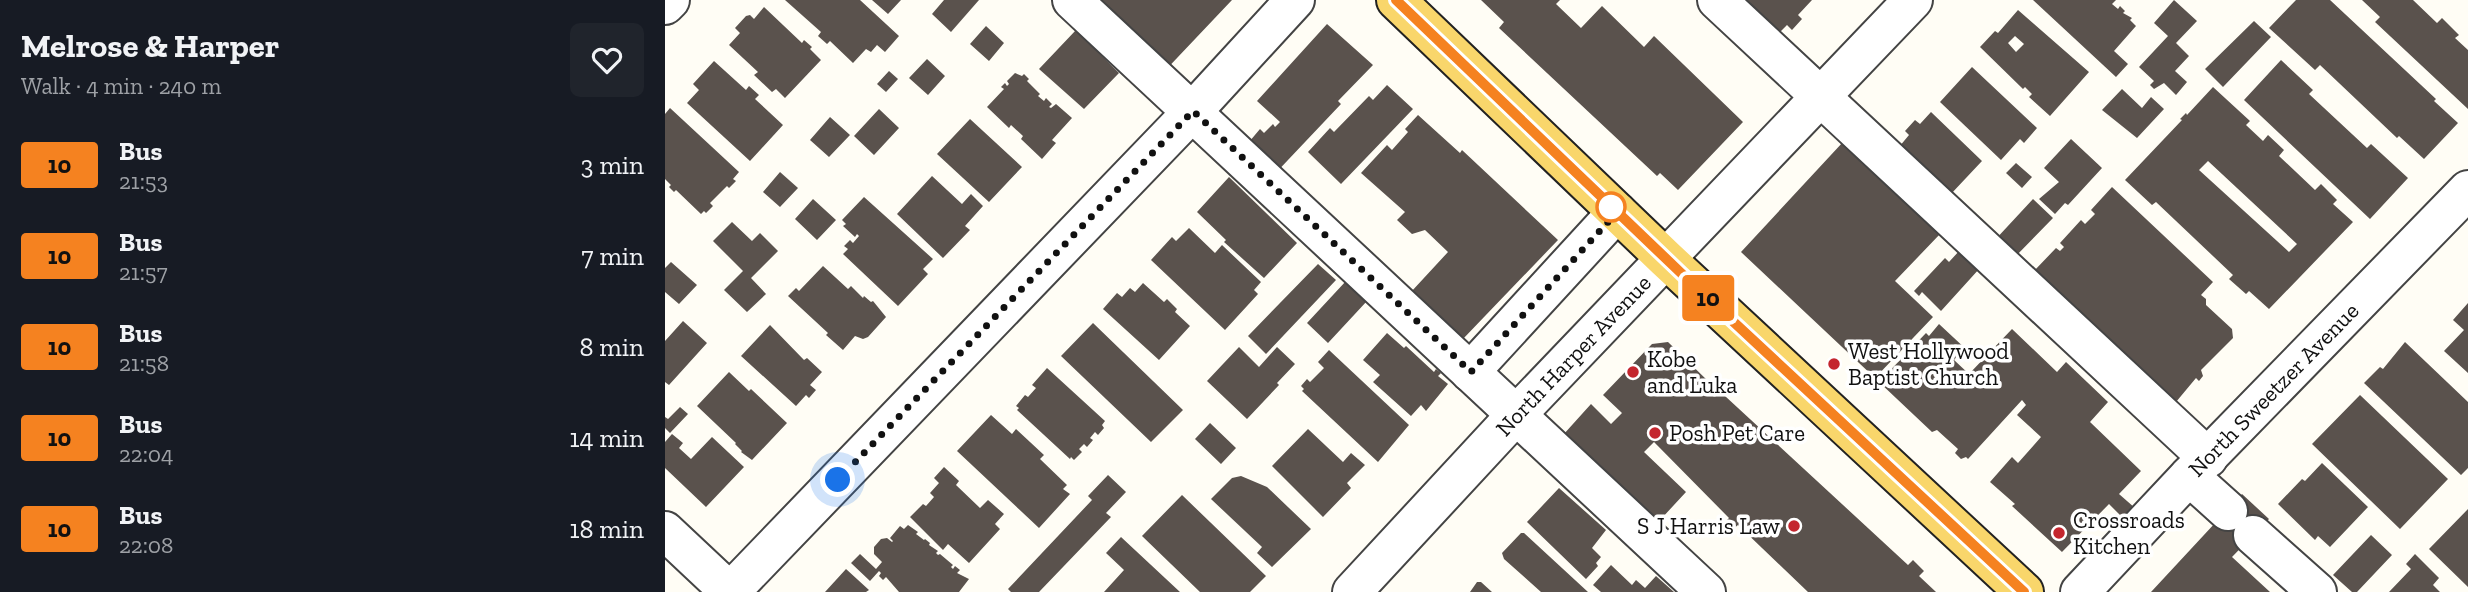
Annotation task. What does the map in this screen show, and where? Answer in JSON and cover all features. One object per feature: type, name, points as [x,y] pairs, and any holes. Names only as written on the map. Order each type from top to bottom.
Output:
[{"type":"main road","points":[[1396,0],[1617,212],[2024,592]]},
{"type":"street","points":[[665,5],[670,0]]},
{"type":"street","points":[[1072,0],[1706,592]]},
{"type":"street","points":[[665,531],[730,592],[1193,111],[1295,0]]},
{"type":"street","points":[[1717,0],[1820,96],[2198,467],[2240,523],[2317,592]]},
{"type":"street","name":"North Harper Avenue","points":[[1352,592],[1516,415],[1913,0]]},
{"type":"street","name":"North Sweetzer Avenue","points":[[2080,592],[2468,190]]},
{"type":"street","points":[[1471,372],[1617,212]]},
{"type":"building","points":[[785,0],[860,0],[899,36],[885,52],[877,45],[871,52],[866,49],[853,63],[830,41],[827,44],[818,36],[821,32]]},
{"type":"building","points":[[872,0],[901,0],[888,14]]},
{"type":"building","points":[[944,0],[979,0],[951,32],[932,14]]},
{"type":"building","points":[[1075,0],[1232,0],[1159,77]]},
{"type":"building","points":[[1481,0],[1560,0],[1556,4],[1581,28],[1602,6],[1644,47],[1654,36],[1743,122],[1678,190],[1660,173],[1657,176],[1499,28],[1504,22]]},
{"type":"building","points":[[1743,0],[1812,0],[1798,15],[1802,19],[1792,30],[1787,25],[1775,37]]},
{"type":"building","points":[[2033,0],[2116,0],[2112,4],[2118,9],[2120,6],[2136,26],[2114,51],[2128,64],[2116,77]]},
{"type":"building","points":[[2174,0],[2197,21],[2176,43],[2189,56],[2175,71],[2187,82],[2176,95],[2164,83],[2154,89],[2150,85],[2154,81],[2139,67],[2168,36],[2154,23]]},
{"type":"building","points":[[2296,0],[2330,0],[2458,123],[2424,159],[2399,136],[2397,138],[2320,65],[2315,70],[2269,28]]},
{"type":"building","points":[[2362,0],[2413,0],[2437,23],[2442,18],[2459,35],[2455,38],[2468,50],[2468,109],[2375,22],[2380,17]]},
{"type":"building","points":[[764,7],[802,43],[804,40],[812,47],[810,49],[821,60],[785,98],[776,89],[772,92],[754,75],[758,72],[729,45],[740,33],[735,28],[746,16],[750,15],[754,19]]},
{"type":"building","points":[[2018,10],[2089,72],[2050,116],[2029,97],[2032,94],[2025,87],[2023,89],[1980,47],[1995,31],[1998,33]],"holes":[[[2015,36],[2024,44],[2016,52],[2008,43]]]},
{"type":"building","points":[[2254,21],[2271,37],[2223,87],[2205,69]]},
{"type":"building","points":[[1327,24],[1373,65],[1338,101],[1341,104],[1269,180],[1249,142],[1260,129],[1264,133],[1273,124],[1275,127],[1280,122],[1257,101]]},
{"type":"building","points":[[986,26],[1004,43],[989,61],[970,44]]},
{"type":"building","points":[[1076,30],[1119,73],[1084,109],[1039,69]]},
{"type":"building","points":[[927,59],[945,76],[928,95],[909,78]]},
{"type":"building","points":[[2281,60],[2313,90],[2309,94],[2367,148],[2371,144],[2408,178],[2370,219],[2244,100]]},
{"type":"building","points":[[714,61],[746,90],[749,86],[759,95],[755,99],[783,125],[750,161],[687,103],[699,90],[693,84]]},
{"type":"building","points":[[1972,67],[2037,128],[2024,143],[2020,139],[2001,160],[1940,102]]},
{"type":"building","points":[[889,71],[898,79],[886,92],[877,84]]},
{"type":"building","points":[[1015,73],[1022,76],[1024,74],[1029,79],[1027,81],[1040,94],[1038,96],[1044,101],[1046,98],[1052,104],[1049,107],[1056,104],[1072,118],[1052,140],[1056,143],[1042,159],[1021,139],[1023,136],[1011,125],[1009,128],[987,107],[1004,89],[1001,87],[1005,83],[1007,86],[1009,84],[1007,81]]},
{"type":"building","points":[[1387,85],[1413,109],[1341,184],[1308,152],[1330,128],[1334,132],[1369,96],[1373,100]]},
{"type":"building","points":[[2213,87],[2250,121],[2246,125],[2263,141],[2268,135],[2284,150],[2279,156],[2315,190],[2321,184],[2337,200],[2333,204],[2353,222],[2269,309],[2249,291],[2246,294],[2229,279],[2233,275],[2156,202],[2152,205],[2125,180],[2182,120],[2180,119],[2186,113],[2187,115]],"holes":[[[2208,161],[2297,244],[2289,252],[2199,170]]]},
{"type":"building","points":[[2122,89],[2142,108],[2151,97],[2164,109],[2137,138],[2102,110]]},
{"type":"building","points":[[670,108],[739,172],[733,179],[736,181],[710,203],[713,206],[706,213],[704,211],[701,214],[676,190],[674,192],[665,179],[665,114]]},
{"type":"building","points":[[879,109],[899,128],[874,155],[854,136]]},
{"type":"building","points":[[1931,112],[1982,161],[1950,195],[1899,147],[1909,135],[1905,131],[1915,120],[1920,124]]},
{"type":"building","points":[[1418,115],[1460,153],[1462,150],[1558,240],[1462,340],[1411,292],[1448,252],[1425,230],[1412,234],[1397,220],[1405,212],[1361,173],[1387,145],[1392,150],[1408,132],[1405,129]]},
{"type":"building","points":[[830,117],[850,135],[829,157],[810,140]]},
{"type":"building","points":[[970,119],[1022,167],[989,202],[937,154]]},
{"type":"building","points":[[2071,139],[2102,168],[2068,205],[2065,203],[2055,214],[2039,199],[2059,182],[2044,168]]},
{"type":"building","points":[[1843,142],[1941,233],[1895,281],[1933,317],[1875,378],[1741,252]]},
{"type":"building","points":[[2016,163],[2032,177],[2022,188],[2006,173]]},
{"type":"building","points":[[780,172],[798,188],[780,207],[763,192]]},
{"type":"building","points":[[932,176],[962,204],[971,194],[983,206],[965,226],[970,230],[943,258],[897,214]]},
{"type":"building","points":[[1229,177],[1297,243],[1264,278],[1224,242],[1226,240],[1197,212]]},
{"type":"building","points":[[2112,187],[2213,282],[2201,295],[2206,299],[2206,305],[2232,329],[2233,338],[2201,370],[2203,376],[2199,381],[2196,378],[2176,402],[2034,271],[2056,248],[2060,251],[2064,247],[2060,243],[2081,220],[2085,224],[2095,214],[2091,210]]},
{"type":"building","points":[[864,197],[933,259],[923,269],[928,274],[898,306],[843,254],[848,249],[844,246],[850,240],[853,243],[859,236],[857,234],[855,237],[843,226],[846,224],[842,220]]},
{"type":"building","points":[[813,199],[836,220],[817,240],[795,219]]},
{"type":"building","points":[[2033,199],[2053,218],[2013,259],[1994,241]]},
{"type":"building","points":[[732,222],[752,241],[760,233],[778,251],[751,278],[766,294],[747,312],[724,290],[743,271],[713,241]]},
{"type":"building","points":[[1189,228],[1215,253],[1222,245],[1261,282],[1254,290],[1258,294],[1225,330],[1151,260],[1172,237],[1176,241]]},
{"type":"building","points":[[1960,250],[1980,268],[1941,311],[1922,292],[1919,296],[1914,291],[1945,258],[1949,262]]},
{"type":"building","points":[[671,262],[697,285],[679,304],[665,292],[665,268]]},
{"type":"building","points":[[1318,264],[1336,280],[1266,354],[1248,336]]},
{"type":"building","points":[[823,266],[848,289],[851,286],[863,298],[864,296],[873,301],[886,317],[868,337],[863,339],[855,336],[843,350],[788,296],[796,288],[799,291]]},
{"type":"building","points":[[1346,281],[1367,301],[1328,343],[1307,323]]},
{"type":"building","points":[[1143,283],[1164,302],[1167,299],[1177,309],[1175,312],[1190,326],[1159,360],[1103,309],[1117,293],[1122,297],[1130,288],[1135,292]]},
{"type":"building","points":[[2468,303],[2468,373],[2444,351],[2464,330],[2453,320]]},
{"type":"building","points":[[683,321],[707,343],[669,385],[665,382],[665,341]]},
{"type":"building","points":[[1093,323],[1183,410],[1151,442],[1061,356]]},
{"type":"building","points":[[1939,324],[1968,351],[1962,358],[1958,355],[1954,360],[1969,374],[2012,329],[2057,372],[2066,362],[2108,402],[2090,422],[2141,471],[2119,494],[2135,508],[2124,519],[2109,504],[2062,552],[1990,482],[2012,457],[2018,463],[2041,437],[2017,415],[2026,405],[2022,400],[1968,459],[1961,459],[1955,453],[1958,449],[1937,430],[1932,432],[1879,382],[1926,333],[1929,336]]},
{"type":"building","points":[[770,325],[804,360],[807,358],[822,372],[810,385],[816,390],[809,398],[806,395],[796,406],[741,356]]},
{"type":"building","points":[[1387,333],[1404,348],[1406,346],[1434,372],[1436,369],[1441,373],[1438,376],[1448,384],[1426,411],[1421,405],[1411,416],[1373,382],[1380,375],[1363,360]]},
{"type":"building","points":[[1668,342],[1710,383],[1716,376],[1731,390],[1725,396],[1908,565],[1913,560],[1924,571],[1919,576],[1936,592],[1808,592],[1738,525],[1732,530],[1724,523],[1729,518],[1654,442],[1644,452],[1686,492],[1649,532],[1554,445],[1591,404],[1611,424],[1622,413],[1603,395],[1652,344]]},
{"type":"building","points":[[2405,342],[2468,402],[2468,468],[2461,475],[2364,383],[2380,367],[2383,369]]},
{"type":"building","points":[[1239,347],[1259,367],[1277,347],[1295,364],[1247,419],[1207,381]]},
{"type":"building","points":[[1329,350],[1409,425],[1378,462],[1302,391],[1304,389],[1301,386],[1307,379],[1310,382],[1324,368],[1318,362]]},
{"type":"building","points":[[1047,368],[1105,421],[1102,425],[1104,428],[1098,435],[1095,432],[1087,447],[1084,444],[1079,449],[1082,452],[1074,460],[1017,410],[1019,408],[1016,406],[1025,395],[1028,397],[1036,388],[1032,385]]},
{"type":"building","points":[[729,372],[787,423],[752,460],[697,406]]},
{"type":"building","points":[[2360,395],[2448,479],[2400,529],[2312,444]]},
{"type":"building","points":[[680,407],[688,414],[670,433],[665,428],[665,417],[668,419]]},
{"type":"building","points":[[991,415],[1012,434],[1016,429],[1044,455],[1040,459],[1067,485],[1063,489],[1070,494],[1039,528],[957,451]]},
{"type":"building","points":[[1210,423],[1236,448],[1221,464],[1195,439]]},
{"type":"building","points":[[1308,429],[1343,462],[1351,453],[1365,465],[1347,483],[1351,488],[1323,517],[1272,466]]},
{"type":"building","points":[[672,434],[683,443],[679,448],[691,459],[712,437],[744,467],[706,507],[665,468],[665,442]]},
{"type":"building","points":[[2322,463],[2368,507],[2330,547],[2318,536],[2315,540],[2278,504]]},
{"type":"building","points":[[944,467],[959,481],[956,485],[980,508],[988,500],[1004,514],[995,524],[1000,529],[969,563],[948,544],[943,550],[910,517],[934,497],[930,493],[939,483],[934,478]]},
{"type":"building","points":[[1108,475],[1126,492],[1106,513],[1111,517],[1039,592],[1011,592],[1008,589],[1092,500],[1088,496]]},
{"type":"building","points":[[1241,476],[1267,487],[1311,529],[1272,567],[1257,553],[1262,547],[1211,499],[1232,478]]},
{"type":"building","points":[[1559,488],[1606,530],[1592,548],[1601,557],[1596,563],[1598,566],[1586,579],[1527,522]]},
{"type":"building","points":[[2242,494],[2269,519],[2232,557],[2270,592],[2151,592]]},
{"type":"building","points":[[1182,495],[1266,576],[1250,592],[1200,592],[1142,536]]},
{"type":"building","points":[[2468,509],[2468,587],[2429,549]]},
{"type":"building","points":[[908,525],[938,551],[938,555],[953,565],[953,569],[955,566],[960,570],[957,573],[969,579],[959,592],[899,592],[886,577],[883,580],[879,576],[879,571],[870,581],[851,563],[860,554],[876,569],[882,562],[874,554],[874,547],[881,539],[887,538],[892,542],[890,538],[900,526],[904,529]]},
{"type":"building","points":[[1521,533],[1588,592],[1541,592],[1504,559],[1502,553]]},
{"type":"building","points":[[2371,535],[2392,555],[2357,592],[2352,592],[2333,575]]},
{"type":"building","points":[[1121,537],[1180,592],[1104,592],[1124,570],[1106,553]]},
{"type":"building","points":[[2415,554],[2439,578],[2433,585],[2440,592],[2389,592],[2411,569],[2406,564]]},
{"type":"building","points":[[1611,565],[1632,585],[1636,580],[1645,588],[1656,576],[1674,592],[1601,592],[1593,585]]},
{"type":"building","points":[[846,569],[869,590],[825,592]]},
{"type":"building","points":[[1477,582],[1481,582],[1492,592],[1470,592]]},
{"type":"bus line","name":"10","points":[[1396,0],[1681,273],[2024,592]]},
{"type":"place","name":"West Hollywood Baptist Church","points":[[1834,364]]},
{"type":"place","name":"Kobe and Luka","points":[[1633,372]]},
{"type":"place","name":"Posh Pet Care","points":[[1655,433]]},
{"type":"place","name":"S J Harris Law","points":[[1794,526]]},
{"type":"place","name":"Crossroads Kitchen","points":[[2059,533]]},
{"type":"route","points":[[838,480],[1193,111],[1471,372],[1617,212],[1611,207]]}]
